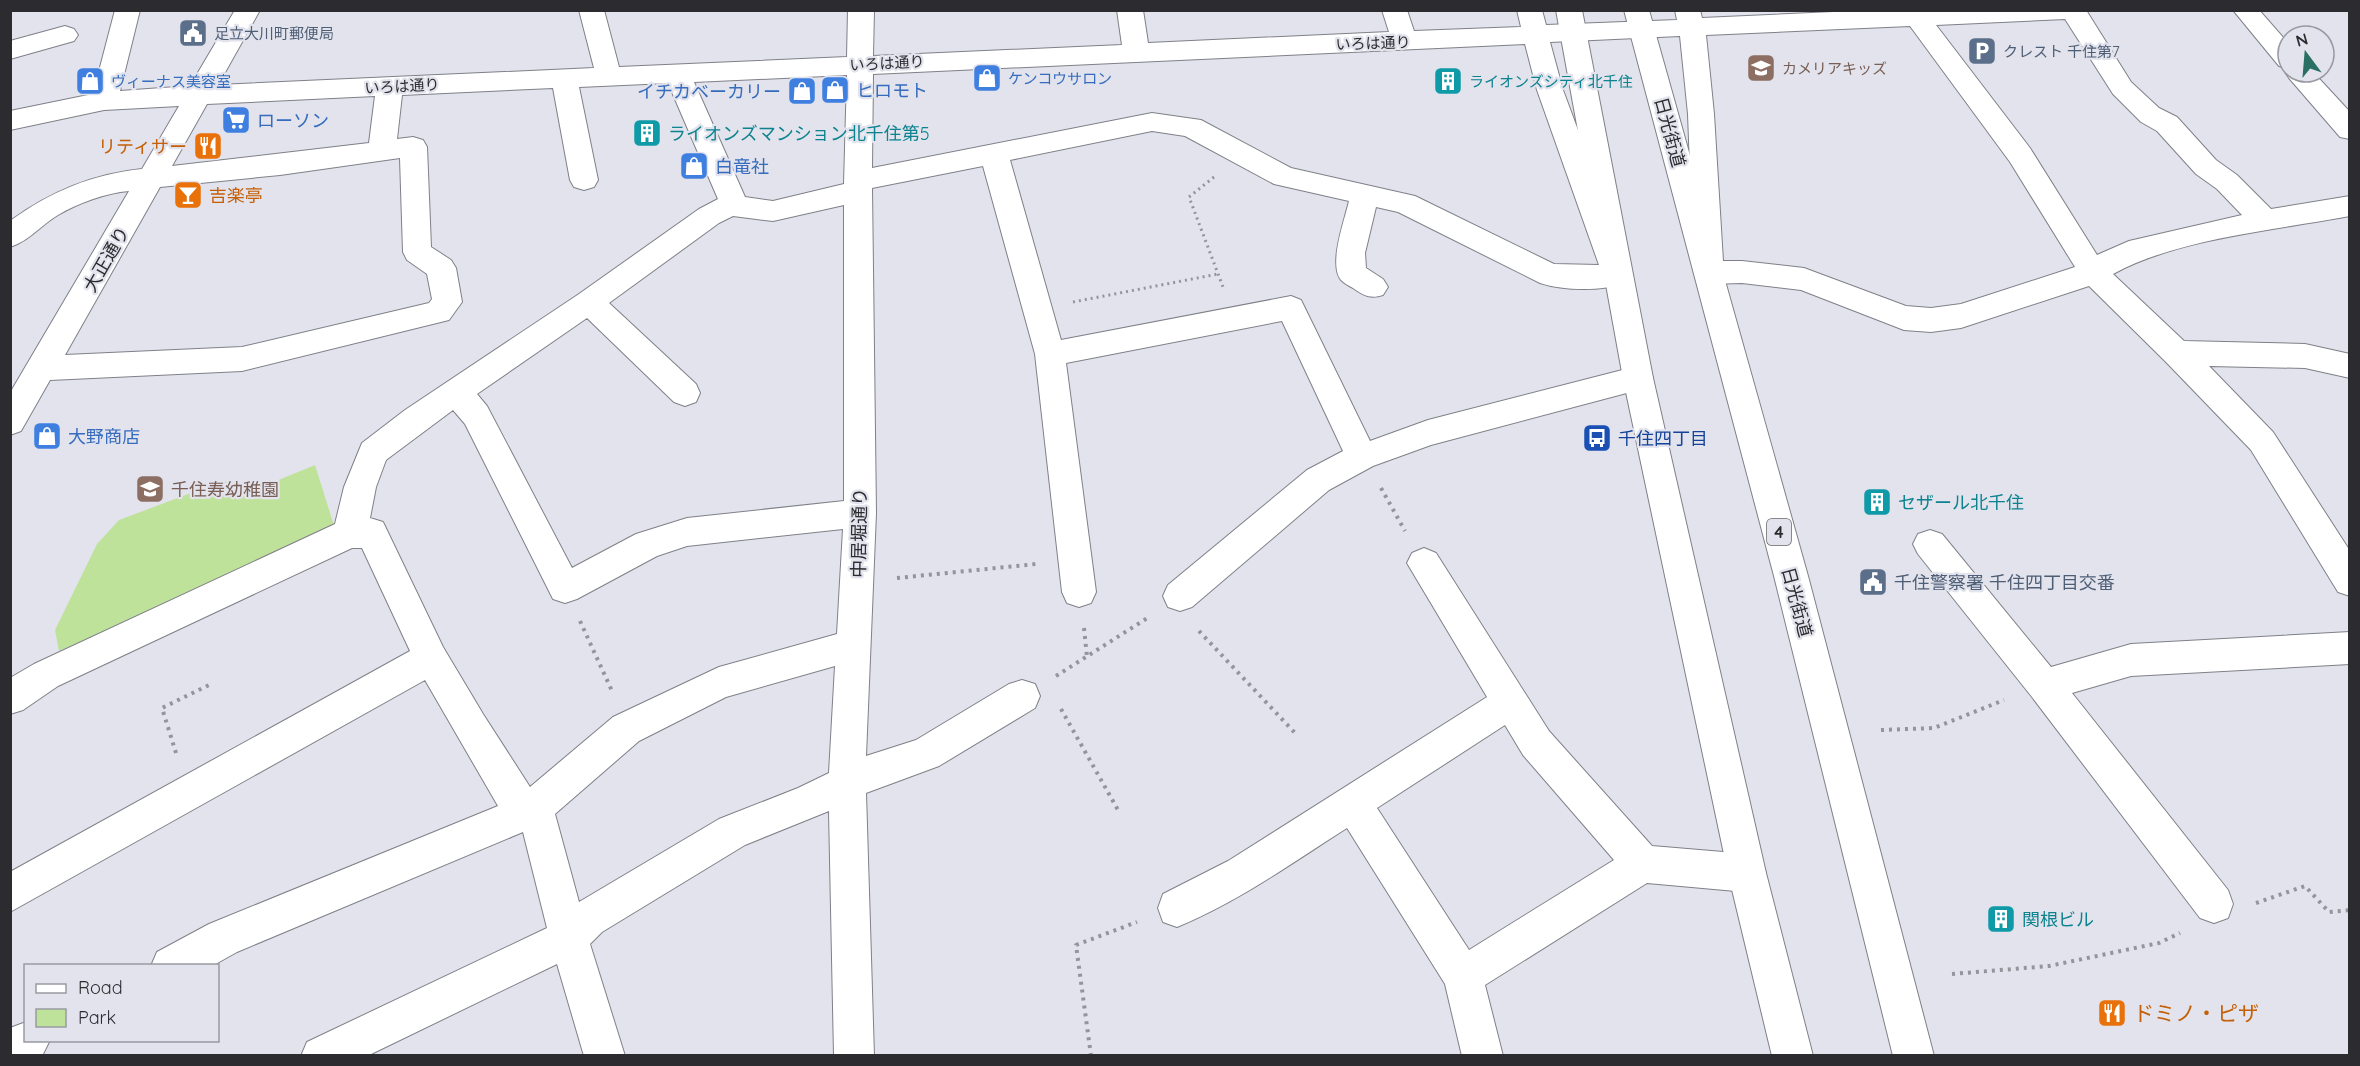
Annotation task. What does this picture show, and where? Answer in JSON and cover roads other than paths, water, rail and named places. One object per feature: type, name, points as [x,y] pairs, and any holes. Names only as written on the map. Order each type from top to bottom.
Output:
[{"type":"main road","points":[[104,101],[128,10]]},
{"type":"main road","name":"大正通り","points":[[10,422],[248,10]]},
{"type":"main road","points":[[591,10],[609,77]]},
{"type":"main road","name":"中居堀通り","points":[[854,1056],[847,784],[860,513],[858,186],[861,10]]},
{"type":"main road","points":[[1131,10],[1136,53]]},
{"type":"main road","points":[[1394,10],[1405,41]]},
{"type":"main road","points":[[2073,10],[2122,88],[2150,116],[2167,124],[2206,167],[2226,182],[2265,221]]},
{"type":"main road","name":"いろは通り","points":[[10,121],[104,101],[390,86],[488,94],[564,79],[1405,41],[1532,23],[2073,10]]},
{"type":"main road","points":[[2245,10],[2276,46]]},
{"type":"main road","points":[[1916,14],[2020,154],[2092,271],[2177,353],[2262,441],[2349,581]]},
{"type":"main road","points":[[1690,19],[1701,114],[1709,273],[1742,272],[1804,279],[1904,318],[1931,320],[1961,316],[2076,280],[2129,252],[2215,230],[2349,206]]},
{"type":"main road","name":"日光街道","points":[[1639,21],[1791,576],[1914,1056]]},
{"type":"main road","points":[[1532,23],[1550,90],[1617,275]]},
{"type":"main road","points":[[1572,23],[1617,275],[1638,378],[1747,873],[1793,1056]]},
{"type":"main road","points":[[10,50],[65,35]]},
{"type":"main road","points":[[677,74],[735,206],[773,211],[858,186],[994,154],[1152,122],[1191,127],[1284,177],[1405,203],[1550,275],[1581,277],[1617,275]]},
{"type":"main road","points":[[564,79],[584,180]]},
{"type":"main road","points":[[2309,84],[2349,130]]},
{"type":"main road","points":[[382,151],[390,86]]},
{"type":"main road","points":[[10,236],[48,208],[89,190],[124,181],[280,165],[412,147],[417,252],[441,268],[447,302],[438,312],[242,359],[42,368]]},
{"type":"main road","points":[[994,154],[1050,354],[1079,592]]},
{"type":"main road","points":[[1365,194],[1351,253],[1352,273],[1373,287]]},
{"type":"main road","points":[[350,533],[360,487],[373,452],[708,216],[734,202]]},
{"type":"main road","points":[[589,302],[685,393]]},
{"type":"main road","points":[[1050,354],[1291,308],[1362,457]]},
{"type":"main road","points":[[2177,353],[2305,356],[2349,366]]},
{"type":"main road","points":[[1176,599],[1318,480],[1362,457],[1428,433],[1638,378]]},
{"type":"main road","points":[[456,392],[476,415],[565,588],[648,544],[687,532],[860,513]]},
{"type":"main road","points":[[10,698],[46,675],[350,533],[358,535],[371,532],[431,658],[514,798],[532,810],[540,824],[569,938],[605,1056]]},
{"type":"main road","points":[[1930,544],[2044,685],[2218,909]]},
{"type":"main road","points":[[1424,563],[1536,743],[1643,864]]},
{"type":"main road","points":[[175,964],[223,938],[532,810],[629,727],[719,683],[855,645]]},
{"type":"main road","points":[[2044,685],[2131,660],[2349,648]]},
{"type":"main road","points":[[13,883],[189,794],[431,658]]},
{"type":"main road","points":[[321,1056],[569,938],[588,918],[732,832],[864,775],[926,754],[1034,689]]},
{"type":"main road","points":[[1177,908],[1241,874],[1510,702]]},
{"type":"main road","points":[[1352,803],[1463,976],[1483,1056]]},
{"type":"main road","points":[[1463,976],[1643,864],[1747,873]]},
{"type":"main road","points":[[10,1051],[28,1042]]},
{"type":"place","name":"足立大川町郵便局","points":[[193,33]]},
{"type":"place","name":"クレスト 千住第7","points":[[1982,51]]},
{"type":"place","name":"カメリアキッズ","points":[[1761,68]]},
{"type":"place","name":"ケンコウサロン","points":[[987,78]]},
{"type":"place","name":"ヴィーナス美容室","points":[[90,81]]},
{"type":"place","name":"ライオンズシティ北千住","points":[[1448,81]]},
{"type":"place","name":"ヒロモト","points":[[835,90]]},
{"type":"place","name":"イチカベーカリー","points":[[802,91]]},
{"type":"place","name":"ローソン","points":[[236,120]]},
{"type":"place","name":"ライオンズマンション北千住第5","points":[[647,133]]},
{"type":"place","name":"リティサー","points":[[208,146]]},
{"type":"place","name":"白竜社","points":[[694,166]]},
{"type":"place","name":"吉楽亭","points":[[188,195]]},
{"type":"place","name":"大野商店","points":[[47,436]]},
{"type":"place","name":"千住四丁目","points":[[1597,438]]},
{"type":"place","name":"千住寿幼稚園","points":[[150,489]]},
{"type":"place","name":"セザール北千住","points":[[1877,502]]},
{"type":"place","name":"千住警察署 千住四丁目交番","points":[[1873,582]]},
{"type":"place","name":"関根ビル","points":[[2001,919]]},
{"type":"place","name":"ドミノ・ピザ","points":[[2112,1013]]}]
